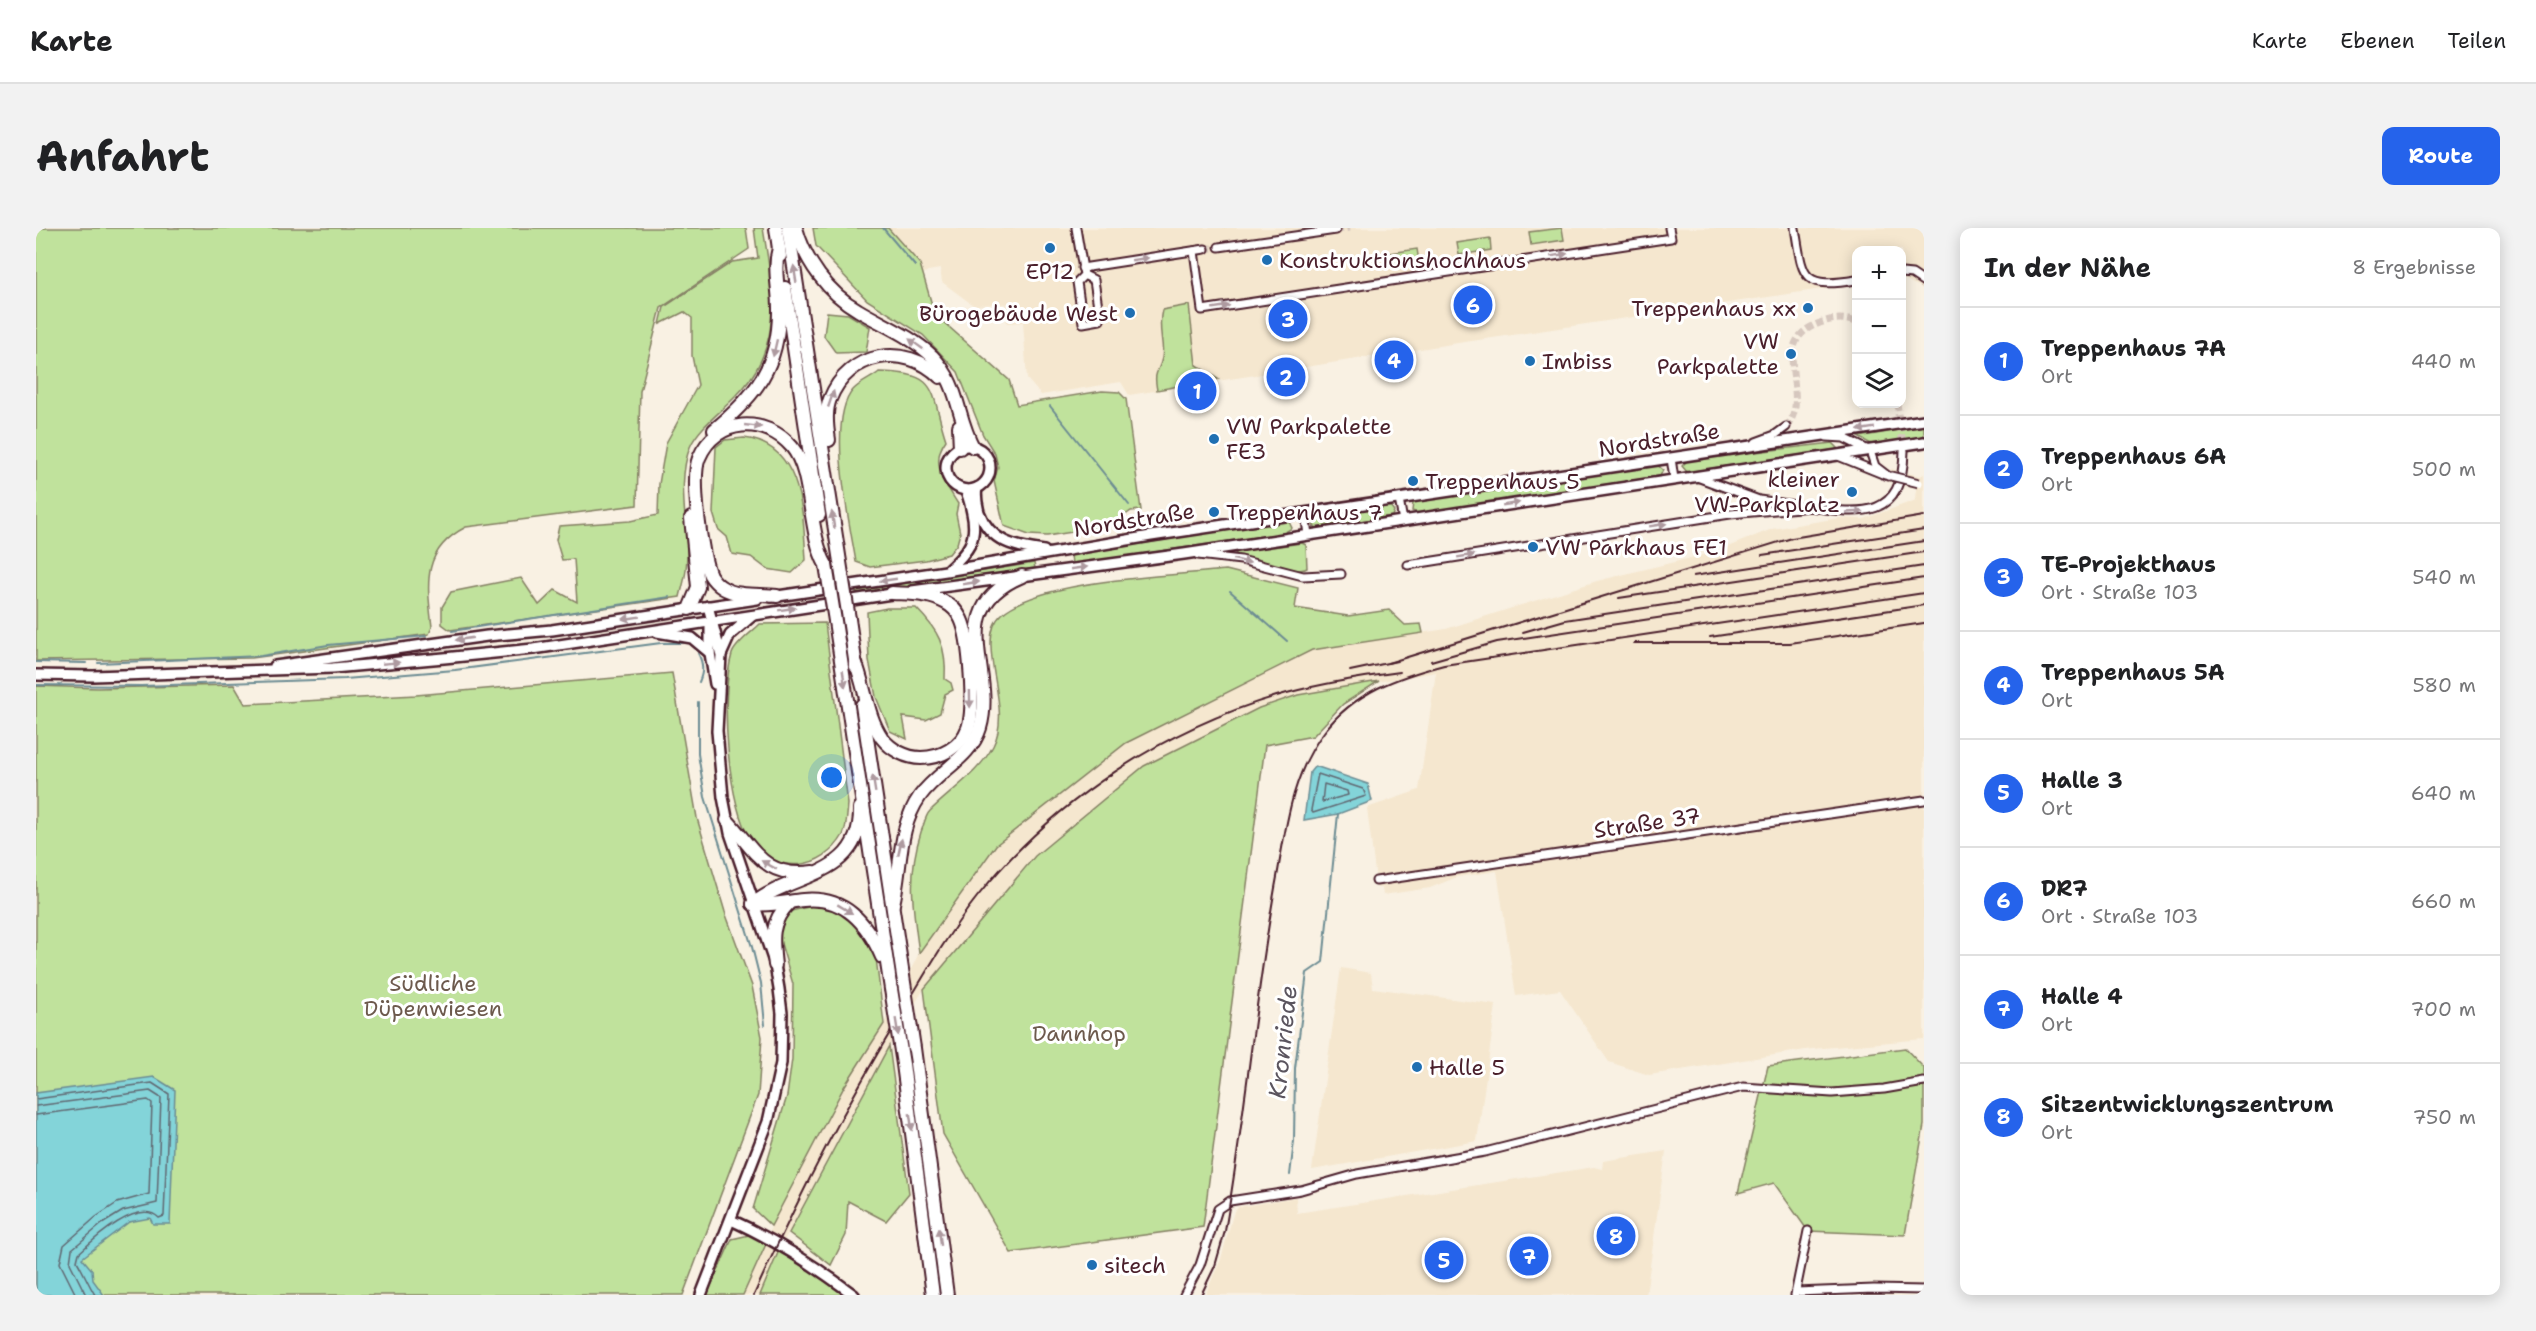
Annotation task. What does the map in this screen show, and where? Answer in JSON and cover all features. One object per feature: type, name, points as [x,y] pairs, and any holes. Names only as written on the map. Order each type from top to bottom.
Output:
[{"type":"highway","points":[[776,228],[903,1064],[933,1295]]},
{"type":"highway","points":[[788,228],[914,1048],[947,1295]]},
{"type":"highway","points":[[796,228],[799,240],[826,285],[856,309],[918,343],[942,369],[959,401],[973,447]]},
{"type":"highway","points":[[689,609],[698,592],[698,575],[688,476],[702,442],[748,401],[772,360],[777,340],[779,309],[775,261],[779,248]]},
{"type":"highway","points":[[827,477],[831,459],[827,418],[829,400],[840,379],[852,368],[869,359],[888,354],[918,361],[930,367],[941,378],[953,399],[957,413],[960,448]]},
{"type":"highway","points":[[777,596],[734,592],[722,587],[709,573],[698,515],[695,475],[698,458],[706,445],[724,430],[746,424],[759,425],[773,430],[794,450],[801,463],[818,550],[826,565]]},
{"type":"highway","points":[[892,904],[897,886],[901,842],[909,816],[933,780],[967,750],[980,727],[981,685],[977,638],[983,608],[996,589],[1022,576]]},
{"type":"highway","points":[[855,661],[865,686],[870,713],[883,740],[905,755],[932,758],[954,748],[968,727],[971,699],[962,620],[947,603],[933,597],[892,593]]},
{"type":"highway","points":[[753,904],[766,893],[826,870],[839,861],[851,846],[860,813],[860,786]]},
{"type":"highway","points":[[727,820],[755,855],[770,867],[783,872],[800,874],[826,870]]},
{"type":"highway","points":[[753,904],[774,906],[816,899],[850,910],[873,937],[888,970]]},
{"type":"highway","points":[[775,965],[773,925],[778,914],[789,902]]},
{"type":"street","points":[[1076,228],[1083,272],[1077,282],[1083,323],[1100,320],[1094,280],[1083,272]]},
{"type":"street","points":[[1194,251],[1202,310],[1671,238],[1669,228]]},
{"type":"street","points":[[1795,228],[1802,269],[1807,277],[1817,283],[1828,285],[1852,281]]},
{"type":"street","points":[[1219,248],[1336,230]]},
{"type":"street","points":[[1083,272],[1205,249]]},
{"type":"street","points":[[1906,273],[1912,274],[1924,282]]},
{"type":"street","name":"Nordstraße","points":[[243,671],[487,636],[552,630],[1924,420]]},
{"type":"street","points":[[1745,447],[1775,435],[1786,427]]},
{"type":"street","points":[[1814,436],[1844,438],[1870,451],[1875,466],[1889,476]]},
{"type":"street","name":"Nordstraße","points":[[243,671],[333,668],[533,649],[892,593],[1308,536],[1924,442]]},
{"type":"street","points":[[946,571],[965,555],[975,535],[969,497],[965,490],[952,483],[946,470],[950,456],[960,448],[973,447],[985,455],[989,465],[986,480],[977,488],[965,490]]},
{"type":"street","points":[[1694,476],[1759,500],[1851,513],[1878,506],[1898,486],[1904,469],[1904,451]]},
{"type":"street","points":[[1838,456],[1868,470],[1921,483]]},
{"type":"street","points":[[1671,458],[1674,479]]},
{"type":"street","points":[[977,488],[975,495],[981,517],[994,536],[1017,546],[1053,553]]},
{"type":"street","points":[[1399,499],[1403,521]]},
{"type":"street","points":[[1408,564],[1730,514],[1811,507]]},
{"type":"street","points":[[1305,513],[1308,536]]},
{"type":"street","name":"Nordstraße","points":[[1184,554],[1222,557],[1303,576],[1341,574]]},
{"type":"street","points":[[708,606],[710,653],[717,695]]},
{"type":"street","points":[[721,655],[730,635],[754,614]]},
{"type":"street","points":[[701,1295],[731,1220],[776,1093],[782,1030],[775,965],[727,820],[719,760],[717,695],[721,655],[718,639],[710,621]]},
{"type":"street","points":[[648,631],[692,638],[710,653]]},
{"type":"street","points":[[36,675],[93,676],[243,671]]},
{"type":"street","name":"Straße 37","points":[[1376,881],[1924,800]]},
{"type":"street","points":[[1184,1295],[1200,1265],[1218,1209],[1226,1202],[1301,1190],[1357,1174],[1485,1152],[1743,1087],[1840,1093],[1924,1082]]},
{"type":"street","points":[[731,1220],[786,1247],[854,1295]]},
{"type":"street","points":[[1808,1231],[1796,1293],[1855,1289],[1924,1290]]},
{"type":"shaded area","points":[[816,228],[1924,228],[1924,289],[1906,280],[1906,246],[1852,246],[1852,285],[1129,395],[1121,382],[1041,395],[1027,379],[1023,322],[1007,323],[1005,304],[973,305],[942,282],[940,269],[928,271],[879,301]]},
{"type":"shaded area","points":[[1891,469],[1920,476],[1924,474],[1924,1039],[1812,1049],[1649,1075],[1609,1062],[1560,990],[1516,996],[1497,871],[1457,877],[1430,888],[1383,895],[1382,888],[1377,888],[1367,808],[1419,790],[1436,672],[1298,695],[1259,708],[1144,766],[924,989],[889,1046],[780,1248],[760,1295],[743,1295],[767,1242],[771,1226],[844,1087],[884,1024],[919,953],[996,845],[1126,743],[1312,650],[1446,629],[1597,581],[1715,552],[1772,529],[1839,518],[1864,519],[1916,500],[1917,488],[1888,481]]},
{"type":"shaded area","points":[[1341,968],[1371,973],[1373,988],[1496,1005],[1477,1141],[1312,1170]]},
{"type":"shaded area","points":[[1666,1151],[1646,1295],[1205,1295],[1221,1259],[1234,1211],[1238,1207],[1296,1197],[1297,1213],[1594,1167],[1602,1169],[1603,1161]]},
{"type":"green space","points":[[36,228],[746,228],[749,249],[661,308],[640,391],[637,505],[466,527],[451,536],[434,557],[430,570],[429,596],[432,627],[429,634],[252,658],[36,661]]},
{"type":"green space","points":[[754,228],[763,228],[770,274],[772,317],[769,338],[752,377],[736,396],[704,426],[690,447],[683,493],[687,539],[686,573],[680,597],[450,630],[442,624],[442,607],[451,592],[521,578],[539,605],[555,590],[577,602],[574,559],[562,560],[556,540],[559,526],[630,521],[658,515],[659,484],[666,443],[698,385],[692,356],[692,318],[684,312],[660,324],[664,307],[732,262],[758,258]]},
{"type":"green space","points":[[813,228],[888,228],[920,264],[932,305],[940,319],[1009,380],[1017,405],[1102,391],[1119,392],[1126,399],[1141,510],[1131,511],[1110,526],[1047,536],[1029,535],[1004,526],[994,481],[998,467],[995,454],[983,435],[958,372],[923,335],[867,300],[816,246]]},
{"type":"green space","points":[[1562,228],[1564,240],[1531,245],[1529,232]]},
{"type":"green space","points":[[1490,238],[1491,250],[1459,255],[1457,243]]},
{"type":"green space","points":[[1417,249],[1419,262],[1386,267],[1384,254]]},
{"type":"green space","points":[[1189,305],[1196,365],[1218,379],[1157,390],[1156,375],[1163,353],[1160,324],[1162,310]]},
{"type":"green space","points":[[827,312],[848,314],[870,327],[866,352],[836,353],[824,336]]},
{"type":"green space","points":[[879,372],[913,376],[930,388],[946,440],[941,448],[939,465],[944,481],[958,504],[956,514],[960,533],[957,544],[949,554],[926,560],[870,567],[856,562],[842,473],[841,424],[845,404],[853,390]]},
{"type":"green space","points":[[1924,426],[1924,438],[1873,445],[1858,437]]},
{"type":"green space","points":[[744,438],[763,443],[778,454],[789,468],[796,484],[801,503],[806,560],[792,573],[767,569],[751,557],[732,554],[727,537],[718,529],[713,513],[716,447],[725,440]]},
{"type":"green space","points":[[1832,443],[1838,449],[1687,472],[1682,466],[1688,460]]},
{"type":"green space","points":[[1656,464],[1663,470],[1660,476],[1419,513],[1412,511],[1413,503],[1418,501]]},
{"type":"green space","points":[[1391,507],[1394,511],[1392,516],[1316,528],[1310,521],[1316,516]]},
{"type":"green space","points":[[1276,522],[1289,522],[1292,528],[1284,533],[1072,564],[1071,555]]},
{"type":"green space","points":[[1302,543],[1306,545],[1307,568],[1301,570],[1269,566],[1248,560],[1234,552]]},
{"type":"green space","points":[[1034,563],[1035,568],[857,595],[856,591]]},
{"type":"green space","points":[[1226,570],[1298,588],[1295,608],[1348,616],[1389,610],[1405,625],[1421,624],[1423,633],[1312,650],[1126,743],[996,845],[919,953],[912,892],[917,848],[928,813],[964,781],[993,746],[997,734],[999,708],[991,643],[993,627],[999,617],[1021,602],[1076,586],[1142,577]]},
{"type":"green space","points":[[887,608],[916,608],[930,624],[943,648],[945,679],[951,683],[953,690],[945,694],[940,713],[926,720],[903,717],[907,739],[890,731],[876,697],[869,660],[867,612]]},
{"type":"green space","points":[[825,623],[848,804],[846,824],[843,835],[824,856],[812,862],[787,864],[762,853],[752,842],[743,826],[728,751],[726,723],[728,672],[734,650],[760,624]]},
{"type":"green space","name":"Südliche Düpenwiesen","points":[[672,673],[697,818],[725,912],[752,986],[762,1037],[758,1095],[683,1295],[36,1295],[36,686],[98,688],[234,685],[245,704],[416,695]]},
{"type":"green space","name":"Dannhop","points":[[1379,681],[1343,704],[1313,736],[1265,745],[1203,1227],[1011,1253],[943,1134],[924,989],[1035,856],[1144,766],[1259,708],[1298,695]]},
{"type":"green space","points":[[817,905],[834,908],[860,924],[876,958],[884,1024],[844,1087],[771,1226],[753,1209],[787,1096],[792,1059],[793,984],[779,937],[782,919],[791,911]]},
{"type":"green space","points":[[889,1046],[909,1193],[886,1221],[848,1201],[846,1235],[831,1265],[789,1233]]},
{"type":"green space","points":[[1905,1048],[1924,1068],[1924,1125],[1905,1235],[1808,1231],[1774,1183],[1738,1193],[1768,1066]]},
{"type":"green space","points":[[749,1235],[767,1242],[743,1295],[707,1295],[732,1239]]},
{"type":"green space","points":[[780,1248],[844,1295],[760,1295]]},
{"type":"water","points":[[1315,766],[1368,784],[1372,801],[1338,814],[1304,820],[1310,772]]},
{"type":"water","points":[[154,1077],[175,1090],[170,1224],[153,1224],[150,1218],[129,1222],[82,1258],[92,1270],[93,1280],[104,1295],[36,1295],[36,1093]]},
{"type":"waterway","name":"Kronriede","points":[[883,228],[915,266]]},
{"type":"waterway","name":"Kronriede","points":[[1050,406],[1129,505]]},
{"type":"waterway","name":"Kronriede","points":[[1230,591],[1287,641]]},
{"type":"waterway","points":[[452,631],[670,597]]},
{"type":"waterway","points":[[98,663],[261,656],[328,645],[426,636]]},
{"type":"waterway","points":[[36,685],[141,686],[345,679],[455,670],[661,643],[684,643]]},
{"type":"waterway","points":[[698,653],[702,667],[699,682]]},
{"type":"waterway","points":[[36,662],[86,663]]},
{"type":"waterway","points":[[698,702],[698,754],[705,797],[752,947],[761,983],[765,1025]]},
{"type":"waterway","name":"Kronriede","points":[[1290,1175],[1294,1141],[1295,1068],[1307,973],[1323,962],[1338,814]]},
{"type":"tunnel","points":[[1336,230],[1350,228]]},
{"type":"tunnel","points":[[1205,249],[1219,247]]},
{"type":"tunnel","points":[[1786,427],[1793,415],[1795,401],[1792,356],[1795,343],[1804,332],[1820,323],[1838,319],[1852,321]]},
{"type":"tunnel","points":[[1898,414],[1904,449]]},
{"type":"railway","points":[[1388,663],[1792,538],[1924,516]]},
{"type":"railway","points":[[1762,555],[1924,530]]},
{"type":"railway","points":[[1693,576],[1924,541]]},
{"type":"railway","points":[[1619,598],[1924,552]]},
{"type":"railway","points":[[1523,632],[1565,620],[1924,566]]},
{"type":"railway","points":[[1431,661],[1497,642],[1924,578]]},
{"type":"railway","points":[[1201,1295],[1215,1266],[1225,1231],[1269,921],[1287,820],[1304,765],[1313,748],[1336,718],[1349,706],[1378,688],[1444,665],[1924,593]]},
{"type":"railway","points":[[1710,637],[1924,605]]},
{"type":"railway","points":[[1634,643],[1790,643],[1924,623]]},
{"type":"railway","points":[[1350,671],[1397,661]]},
{"type":"railway","points":[[754,1295],[838,1124],[934,959],[977,897],[1008,861],[1042,828],[1078,798],[1117,771],[1157,746],[1199,725],[1243,707],[1287,693],[1400,672]]},
{"type":"place","name":"EP12","points":[[1050,248]]},
{"type":"place","name":"Konstruktionshochhaus","points":[[1267,260]]},
{"type":"place","name":"DR7","points":[[1473,305]]},
{"type":"place","name":"Treppenhaus xx","points":[[1808,308]]},
{"type":"place","name":"Bürogebäude West","points":[[1130,313]]},
{"type":"place","name":"TE-Projekthaus","points":[[1288,319]]},
{"type":"place","name":"VW Parkpalette","points":[[1791,354]]},
{"type":"place","name":"Treppenhaus 5A","points":[[1394,360]]},
{"type":"place","name":"Imbiss","points":[[1530,361]]},
{"type":"place","name":"Treppenhaus 6A","points":[[1286,377]]},
{"type":"place","name":"Treppenhaus 7A","points":[[1197,391]]},
{"type":"place","name":"VW Parkpalette FE3","points":[[1214,439]]},
{"type":"place","name":"Treppenhaus 5","points":[[1413,481]]},
{"type":"place","name":"kleiner VW-Parkplatz","points":[[1852,492]]},
{"type":"place","name":"Treppenhaus 7","points":[[1214,512]]},
{"type":"place","name":"VW Parkhaus FE1","points":[[1533,547]]},
{"type":"place","name":"Halle 5","points":[[1417,1067]]},
{"type":"place","name":"Sitzentwicklungszentrum","points":[[1616,1236]]},
{"type":"place","name":"Halle 4","points":[[1529,1256]]},
{"type":"place","name":"Halle 3","points":[[1444,1260]]},
{"type":"place","name":"sitech","points":[[1092,1265]]}]
